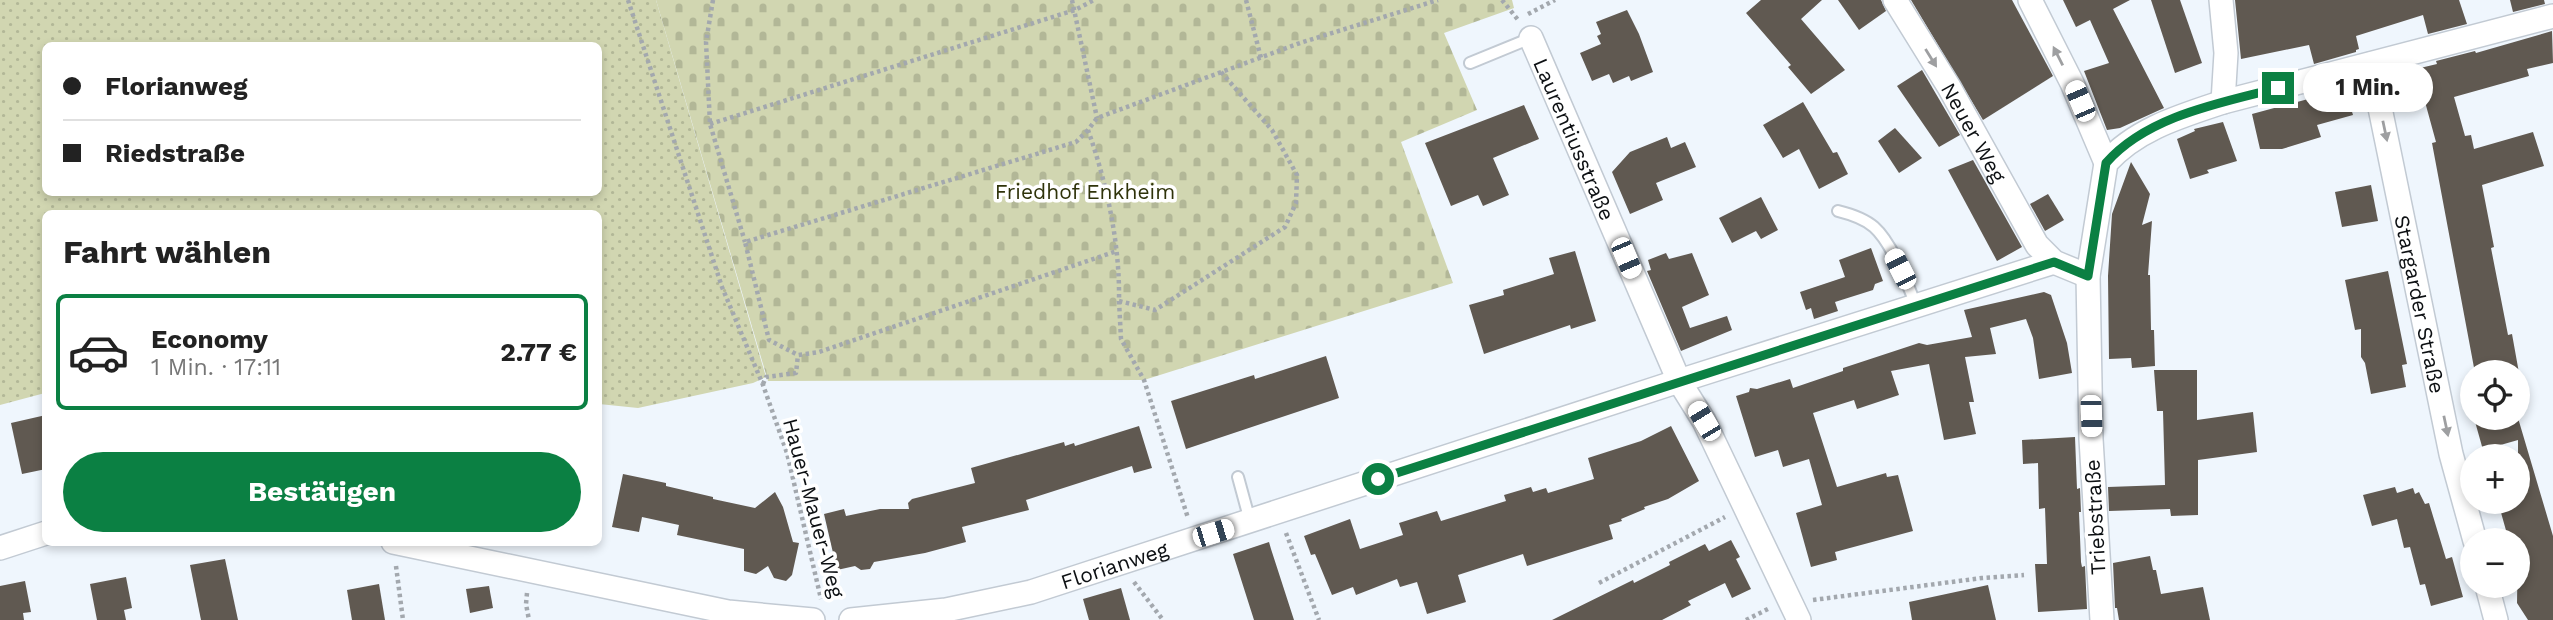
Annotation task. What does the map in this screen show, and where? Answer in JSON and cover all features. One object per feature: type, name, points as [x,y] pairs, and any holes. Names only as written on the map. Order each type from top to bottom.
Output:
[{"type":"street","name":"Neuer Weg","points":[[1895,0],[1950,88],[2037,245],[2054,262]]},
{"type":"street","points":[[2030,0],[2072,83],[2106,163],[2119,149],[2139,135],[2181,116],[2223,102],[2553,16]]},
{"type":"street","points":[[2221,0],[2226,53],[2223,102]]},
{"type":"street","name":"Laurentiusstraße","points":[[1524,29],[1679,381],[1704,421],[1795,611]]},
{"type":"street","name":"Stargarder Straße","points":[[2371,64],[2451,454],[2471,528]]},
{"type":"street","name":"Triebstraße","points":[[2102,620],[2091,439],[2088,276],[2106,163]]},
{"type":"street","points":[[2054,262],[2088,276]]},
{"type":"street","name":"Florianweg","points":[[851,620],[946,611],[995,601],[1122,563],[2054,262]]},
{"type":"street","points":[[0,548],[42,534]]},
{"type":"street","points":[[411,546],[728,612],[819,615]]},
{"type":"street","points":[[2490,598],[2496,620]]},
{"type":"lane","points":[[1470,63],[1524,29]]},
{"type":"lane","points":[[1838,211],[1853,215],[1874,227],[1891,252],[1916,306]]},
{"type":"lane","points":[[1238,477],[1250,521]]},
{"type":"path","name":"Hauer-Mauer-Weg","points":[[628,0],[722,287],[763,385],[787,453],[818,591],[819,615]]},
{"type":"path","points":[[713,0],[706,42],[710,124],[746,242],[769,340],[798,355],[820,352],[1117,251]]},
{"type":"path","points":[[1072,0],[1097,118]]},
{"type":"path","points":[[710,124],[1075,10],[1094,0]]},
{"type":"path","points":[[1246,0],[1261,58]]},
{"type":"path","points":[[746,242],[1076,142],[1097,118],[1300,43],[1438,0]]},
{"type":"path","points":[[1524,29],[1555,0]]},
{"type":"path","points":[[1119,300],[1155,310],[1285,228],[1296,203],[1297,175],[1272,130],[1221,72]]},
{"type":"path","points":[[1088,131],[1097,156],[1117,251],[1121,340],[1144,380],[1194,539]]},
{"type":"path","points":[[763,385],[766,377],[796,373],[798,355]]},
{"type":"path","points":[[1599,583],[1746,506]]},
{"type":"path","points":[[1278,512],[1319,620]]},
{"type":"path","points":[[397,546],[395,569],[403,620]]},
{"type":"path","points":[[1122,563],[1163,620]]},
{"type":"path","points":[[1795,611],[1982,578],[2024,575]]},
{"type":"green space","points":[[0,0],[656,0],[766,377],[753,383],[638,408],[602,404],[602,210],[42,210],[42,394],[0,405]]},
{"type":"green space","name":"Friedhof Enkheim","points":[[656,0],[1512,0],[1514,8],[1444,33],[1477,110],[1401,142],[1453,283],[1144,380],[768,381]]},
{"type":"building","points":[[1761,0],[1822,0],[1801,19],[1845,70],[1811,94],[1788,67],[1791,65],[1746,13]]},
{"type":"building","points":[[1838,0],[1881,0],[1886,11],[1859,30]]},
{"type":"building","points":[[1911,0],[2012,0],[2053,76],[1983,120]]},
{"type":"building","points":[[2063,0],[2130,0],[2113,9],[2164,108],[2120,128],[2107,130],[2084,71],[2109,63],[2090,20],[2076,27]]},
{"type":"building","points":[[2151,0],[2180,0],[2202,63],[2175,73]]},
{"type":"building","points":[[2235,0],[2459,0],[2467,24],[2428,34],[2423,15],[2356,36],[2359,49],[2356,52],[2314,64],[2309,45],[2241,59]]},
{"type":"building","points":[[2510,0],[2544,0],[2545,4],[2513,12]]},
{"type":"building","points":[[1627,10],[1653,72],[1631,81],[1629,76],[1613,83],[1609,74],[1592,81],[1580,53],[1601,44],[1597,36],[1601,34],[1596,22]]},
{"type":"building","points":[[2552,31],[2553,63],[2527,69],[2529,76],[2454,97],[2465,136],[2471,135],[2474,149],[2533,132],[2544,166],[2482,185],[2508,335],[2512,334],[2517,360],[2473,360],[2432,143],[2436,142],[2416,69],[2437,64],[2436,61],[2475,51],[2476,53]]},
{"type":"building","points":[[1922,70],[1960,135],[1939,147],[1897,86]]},
{"type":"building","points":[[2344,85],[2353,115],[2317,125],[2321,137],[2282,149],[2260,149],[2252,114],[2323,95],[2322,91]]},
{"type":"building","points":[[1803,102],[1833,153],[1837,152],[1848,174],[1819,189],[1799,149],[1783,158],[1763,125]]},
{"type":"building","points":[[1524,105],[1539,139],[1493,158],[1509,195],[1483,206],[1478,195],[1451,206],[1425,143]]},
{"type":"building","points":[[2223,122],[2237,161],[2207,170],[2209,173],[2190,179],[2177,139],[2195,131],[2194,129]]},
{"type":"building","points":[[1895,128],[1922,158],[1899,173],[1878,141]]},
{"type":"building","points":[[1667,137],[1671,148],[1685,142],[1696,167],[1656,183],[1663,200],[1630,214],[1612,172],[1630,152]]},
{"type":"building","points":[[1973,160],[2022,247],[1997,261],[1948,170]]},
{"type":"building","points":[[2131,162],[2150,194],[2142,225],[2152,221],[2148,275],[2155,366],[2132,368],[2131,358],[2109,359],[2108,276],[2112,214]]},
{"type":"building","points":[[2371,185],[2378,221],[2342,227],[2335,192]]},
{"type":"building","points":[[2048,194],[2064,220],[2045,231],[2030,204]]},
{"type":"building","points":[[1761,197],[1778,230],[1761,239],[1756,231],[1732,243],[1719,218]]},
{"type":"building","points":[[1871,248],[1883,281],[1875,284],[1873,290],[1835,302],[1838,311],[1814,319],[1811,308],[1806,310],[1800,292],[1845,277],[1839,260]]},
{"type":"building","points":[[1575,251],[1596,321],[1571,329],[1570,325],[1484,354],[1469,305],[1504,295],[1503,290],[1554,274],[1549,258]]},
{"type":"building","points":[[1666,253],[1669,259],[1692,253],[1709,295],[1682,307],[1690,328],[1727,316],[1732,330],[1681,351],[1647,271],[1651,270],[1648,260]]},
{"type":"building","points":[[2388,271],[2407,364],[2402,365],[2406,387],[2371,394],[2365,363],[2361,357],[2361,329],[2355,330],[2345,280]]},
{"type":"building","points":[[2044,292],[2051,295],[2067,343],[2072,373],[2039,379],[2033,338],[2026,319],[1990,328],[1996,354],[1965,357],[1974,402],[1969,402],[1976,434],[1944,440],[1929,364],[1891,371],[1899,395],[1857,409],[1854,400],[1813,413],[1837,487],[1886,473],[1887,477],[1898,475],[1913,531],[1835,552],[1837,560],[1811,567],[1796,513],[1822,505],[1809,459],[1783,467],[1778,450],[1755,457],[1736,396],[1749,392],[1750,388],[1757,389],[1790,379],[1793,388],[1919,343],[1927,345],[1972,337],[1964,310]]},
{"type":"building","points":[[1326,356],[1339,398],[1186,449],[1171,401],[1254,375],[1255,379]]},
{"type":"building","points":[[2154,370],[2197,370],[2197,420],[2253,412],[2257,452],[2198,460],[2198,515],[2171,516],[2170,509],[2109,511],[2108,487],[2165,485],[2163,411],[2157,411]]},
{"type":"building","points":[[42,416],[42,470],[22,474],[11,423]]},
{"type":"building","points":[[1139,426],[1152,468],[1134,473],[1132,466],[1026,500],[1029,510],[962,527],[966,542],[874,562],[870,569],[861,570],[855,566],[837,570],[824,514],[844,509],[846,516],[880,509],[909,509],[908,503],[912,499],[975,483],[971,468],[1064,442],[1065,446],[1074,443],[1075,446]]},
{"type":"building","points":[[1671,426],[1699,481],[1668,499],[1644,507],[1645,509],[1621,519],[1622,521],[1609,525],[1613,539],[1527,566],[1523,554],[1458,575],[1466,602],[1427,614],[1417,582],[1400,587],[1397,579],[1356,595],[1353,587],[1332,595],[1315,554],[1311,555],[1304,536],[1350,519],[1360,549],[1403,535],[1399,523],[1437,511],[1441,521],[1506,501],[1504,495],[1531,487],[1533,492],[1546,488],[1548,493],[1594,479],[1588,458],[1641,441]]},
{"type":"building","points":[[2477,430],[2522,430],[2526,444],[2518,444],[2518,440],[2504,444],[2481,444]]},
{"type":"building","points":[[2075,437],[2077,489],[2080,488],[2081,562],[2082,567],[2085,566],[2087,609],[2038,612],[2035,564],[2047,564],[2045,508],[2039,509],[2038,463],[2023,464],[2022,440]]},
{"type":"building","points":[[2530,458],[2553,536],[2553,620],[2528,620],[2517,603],[2517,598],[2530,598],[2530,528],[2505,528],[2501,514],[2530,514]]},
{"type":"building","points":[[623,474],[755,508],[775,492],[783,507],[793,542],[799,543],[792,575],[786,581],[774,578],[768,566],[756,574],[744,571],[744,549],[677,535],[679,525],[642,517],[639,532],[612,527]]},
{"type":"building","points":[[2395,487],[2397,493],[2413,488],[2415,494],[2419,492],[2425,504],[2429,503],[2446,559],[2452,557],[2460,586],[2460,598],[2431,606],[2425,584],[2420,585],[2410,547],[2404,548],[2397,519],[2372,526],[2363,495]]},
{"type":"building","points":[[1731,540],[1740,557],[1736,559],[1751,589],[1732,598],[1725,583],[1688,601],[1691,605],[1662,620],[1552,620],[1633,580],[1634,583],[1705,544],[1709,551]]},
{"type":"building","points":[[1269,542],[1294,620],[1254,620],[1233,554]]},
{"type":"building","points":[[2150,556],[2161,594],[2203,587],[2210,620],[2119,620],[2115,608],[2113,563]]},
{"type":"building","points":[[225,559],[238,620],[201,620],[190,565]]},
{"type":"building","points":[[126,577],[132,608],[124,610],[126,620],[97,620],[90,584]]},
{"type":"building","points":[[25,581],[31,612],[23,613],[24,620],[0,620],[0,586]]},
{"type":"building","points":[[379,584],[385,620],[352,620],[347,590]]},
{"type":"building","points":[[1988,585],[1996,620],[1912,620],[1909,602]]},
{"type":"building","points":[[489,586],[493,608],[470,613],[466,589]]},
{"type":"building","points":[[1121,588],[1130,620],[1089,620],[1083,599]]},
{"type":"route","points":[[1378,479],[2054,262],[2088,276],[2106,163],[2119,149],[2139,135],[2181,116],[2278,88]]}]
